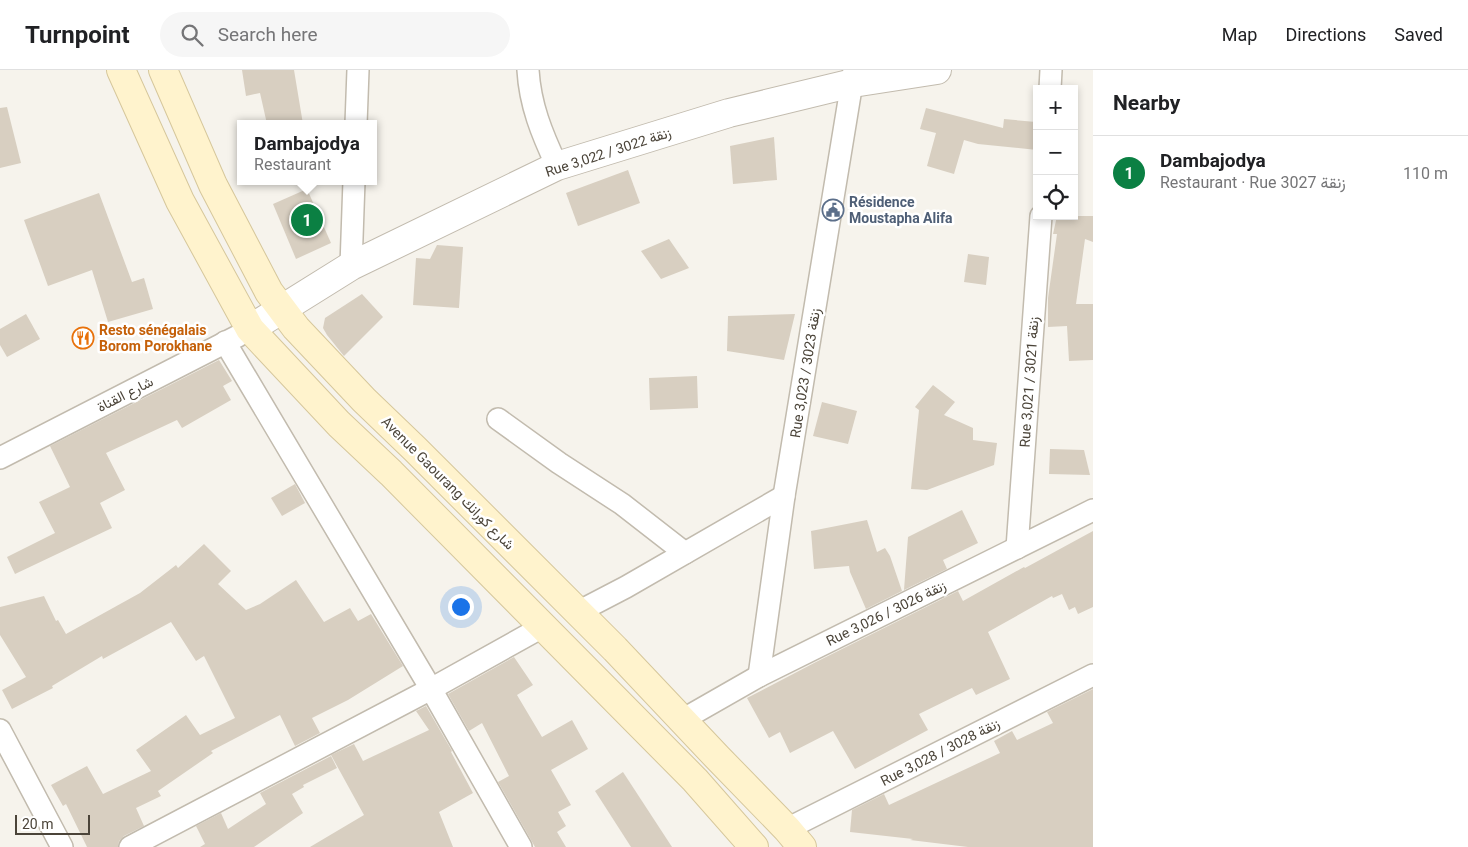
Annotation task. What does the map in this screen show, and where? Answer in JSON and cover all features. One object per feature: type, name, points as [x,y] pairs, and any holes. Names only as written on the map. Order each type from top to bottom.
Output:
[{"type":"main road","points":[[121,70],[180,201],[250,329],[340,424],[392,473],[695,780],[754,847]]},
{"type":"main road","name":"Avenue Gaourang شارع كورانك","points":[[163,70],[213,185],[269,292],[296,328],[364,400],[615,649],[795,838]]},
{"type":"street","points":[[356,120],[358,70]]},
{"type":"street","points":[[528,70],[529,91],[540,130],[557,166]]},
{"type":"street","name":"Rue 3,022 / زنقة 3022","points":[[250,329],[351,266],[557,166],[853,77],[937,70]]},
{"type":"street","points":[[1050,85],[1051,70]]},
{"type":"street","name":"Rue 3,023 / زنقة 3023","points":[[759,676],[784,496],[853,77]]},
{"type":"street","points":[[351,266],[354,185]]},
{"type":"street","name":"Rue 3,021 / زنقة 3021","points":[[1017,548],[1041,220]]},
{"type":"street","name":"شارع القناة","points":[[0,458],[250,329]]},
{"type":"street","points":[[225,342],[431,689],[520,847]]},
{"type":"street","points":[[498,418],[559,463],[622,504],[685,553]]},
{"type":"street","points":[[578,612],[626,587],[784,496]]},
{"type":"street","name":"Rue 3,026 / زنقة 3026","points":[[682,720],[759,676],[1093,510]]},
{"type":"street","points":[[130,847],[431,689],[544,626]]},
{"type":"street","name":"Rue 3,028 / زنقة 3028","points":[[795,838],[1093,675]]},
{"type":"street","points":[[0,730],[62,847]]},
{"type":"building","points":[[242,70],[294,70],[302,120],[266,120],[260,93],[246,96]]},
{"type":"building","points":[[7,107],[21,163],[0,168],[0,108]]},
{"type":"building","points":[[926,108],[1003,128],[1004,119],[1033,122],[1033,150],[978,144],[964,140],[954,174],[927,166],[936,133],[920,129]]},
{"type":"building","points":[[774,137],[777,180],[733,184],[730,146]]},
{"type":"building","points":[[628,170],[640,203],[578,226],[566,193]]},
{"type":"building","points":[[307,189],[331,243],[296,259],[273,204]]},
{"type":"building","points":[[99,193],[132,282],[144,278],[153,309],[108,322],[92,270],[48,286],[24,220]]},
{"type":"building","points":[[1078,216],[1093,216],[1093,242],[1085,239],[1076,304],[1093,304],[1093,360],[1069,361],[1067,326],[1048,327],[1048,298],[1057,234],[1053,234],[1056,220],[1078,220]]},
{"type":"building","points":[[669,239],[689,268],[661,279],[641,251]]},
{"type":"building","points":[[437,245],[463,247],[459,308],[413,305],[416,258],[430,259]]},
{"type":"building","points":[[968,254],[989,257],[986,285],[964,282]]},
{"type":"building","points":[[362,294],[383,317],[344,356],[323,328],[325,318]]},
{"type":"building","points":[[26,314],[40,339],[7,357],[0,345],[0,329]]},
{"type":"building","points":[[795,314],[784,360],[727,351],[728,316]]},
{"type":"building","points":[[219,360],[232,381],[223,386],[231,400],[182,428],[177,420],[106,453],[125,490],[100,503],[112,528],[15,574],[7,557],[55,533],[39,502],[70,487],[50,446]]},
{"type":"building","points":[[697,376],[698,408],[650,410],[649,378]]},
{"type":"building","points":[[933,385],[955,402],[944,415],[973,428],[973,440],[997,443],[994,465],[927,490],[911,489],[919,410],[915,407]]},
{"type":"building","points":[[822,402],[857,411],[848,444],[813,436]]},
{"type":"building","points":[[1050,449],[1084,450],[1090,475],[1049,474]]},
{"type":"building","points":[[295,484],[305,503],[282,516],[271,498]]},
{"type":"building","points":[[962,510],[978,543],[943,560],[947,569],[904,590],[908,537]]},
{"type":"building","points":[[867,520],[877,552],[885,548],[890,556],[902,591],[866,609],[849,566],[814,569],[811,531]]},
{"type":"building","points":[[1093,531],[1093,607],[1078,614],[1075,607],[1069,610],[1062,594],[1053,598],[1052,596],[988,632],[1010,679],[976,695],[972,688],[919,714],[928,730],[855,769],[833,731],[790,753],[780,732],[769,738],[747,698],[958,591],[963,601]]},
{"type":"building","points":[[204,544],[231,571],[218,584],[246,610],[260,604],[296,580],[324,622],[350,608],[358,621],[371,614],[403,666],[348,700],[312,718],[320,733],[295,746],[280,715],[211,751],[213,753],[158,791],[161,796],[136,808],[144,826],[124,836],[119,841],[118,847],[87,847],[66,804],[63,806],[51,785],[87,766],[103,794],[151,771],[136,750],[186,715],[200,735],[235,718],[204,656],[196,661],[171,622],[103,659],[102,656],[52,686],[53,688],[12,709],[2,690],[26,677],[0,635],[0,607],[44,596],[56,621],[58,620],[66,634],[140,593],[176,565],[178,568]]},
{"type":"building","points":[[514,657],[533,685],[517,695],[542,737],[572,720],[588,749],[551,770],[571,805],[558,812],[566,826],[557,832],[566,847],[535,847],[498,782],[509,776],[482,723],[469,731],[448,694]]},
{"type":"building","points":[[1093,689],[1093,847],[968,847],[850,832],[852,810],[884,794],[889,805],[1000,753],[994,741],[1012,731],[1017,740],[1053,723],[1047,712]]},
{"type":"building","points":[[426,706],[473,793],[439,812],[453,847],[310,847],[364,815],[331,755],[354,744],[363,761],[429,730],[416,711]]},
{"type":"building","points":[[331,756],[337,768],[303,785],[304,787],[292,794],[303,813],[254,847],[200,847],[205,844],[196,826],[221,813],[228,829],[266,804],[260,793]]},
{"type":"building","points":[[623,772],[672,847],[631,847],[595,791]]},
{"type":"place","name":"Résidence Moustapha Alifa","points":[[833,210]]},
{"type":"place","name":"Dambajodya","points":[[307,220]]},
{"type":"place","name":"Resto sénégalais Borom Porokhane","points":[[83,338]]}]
